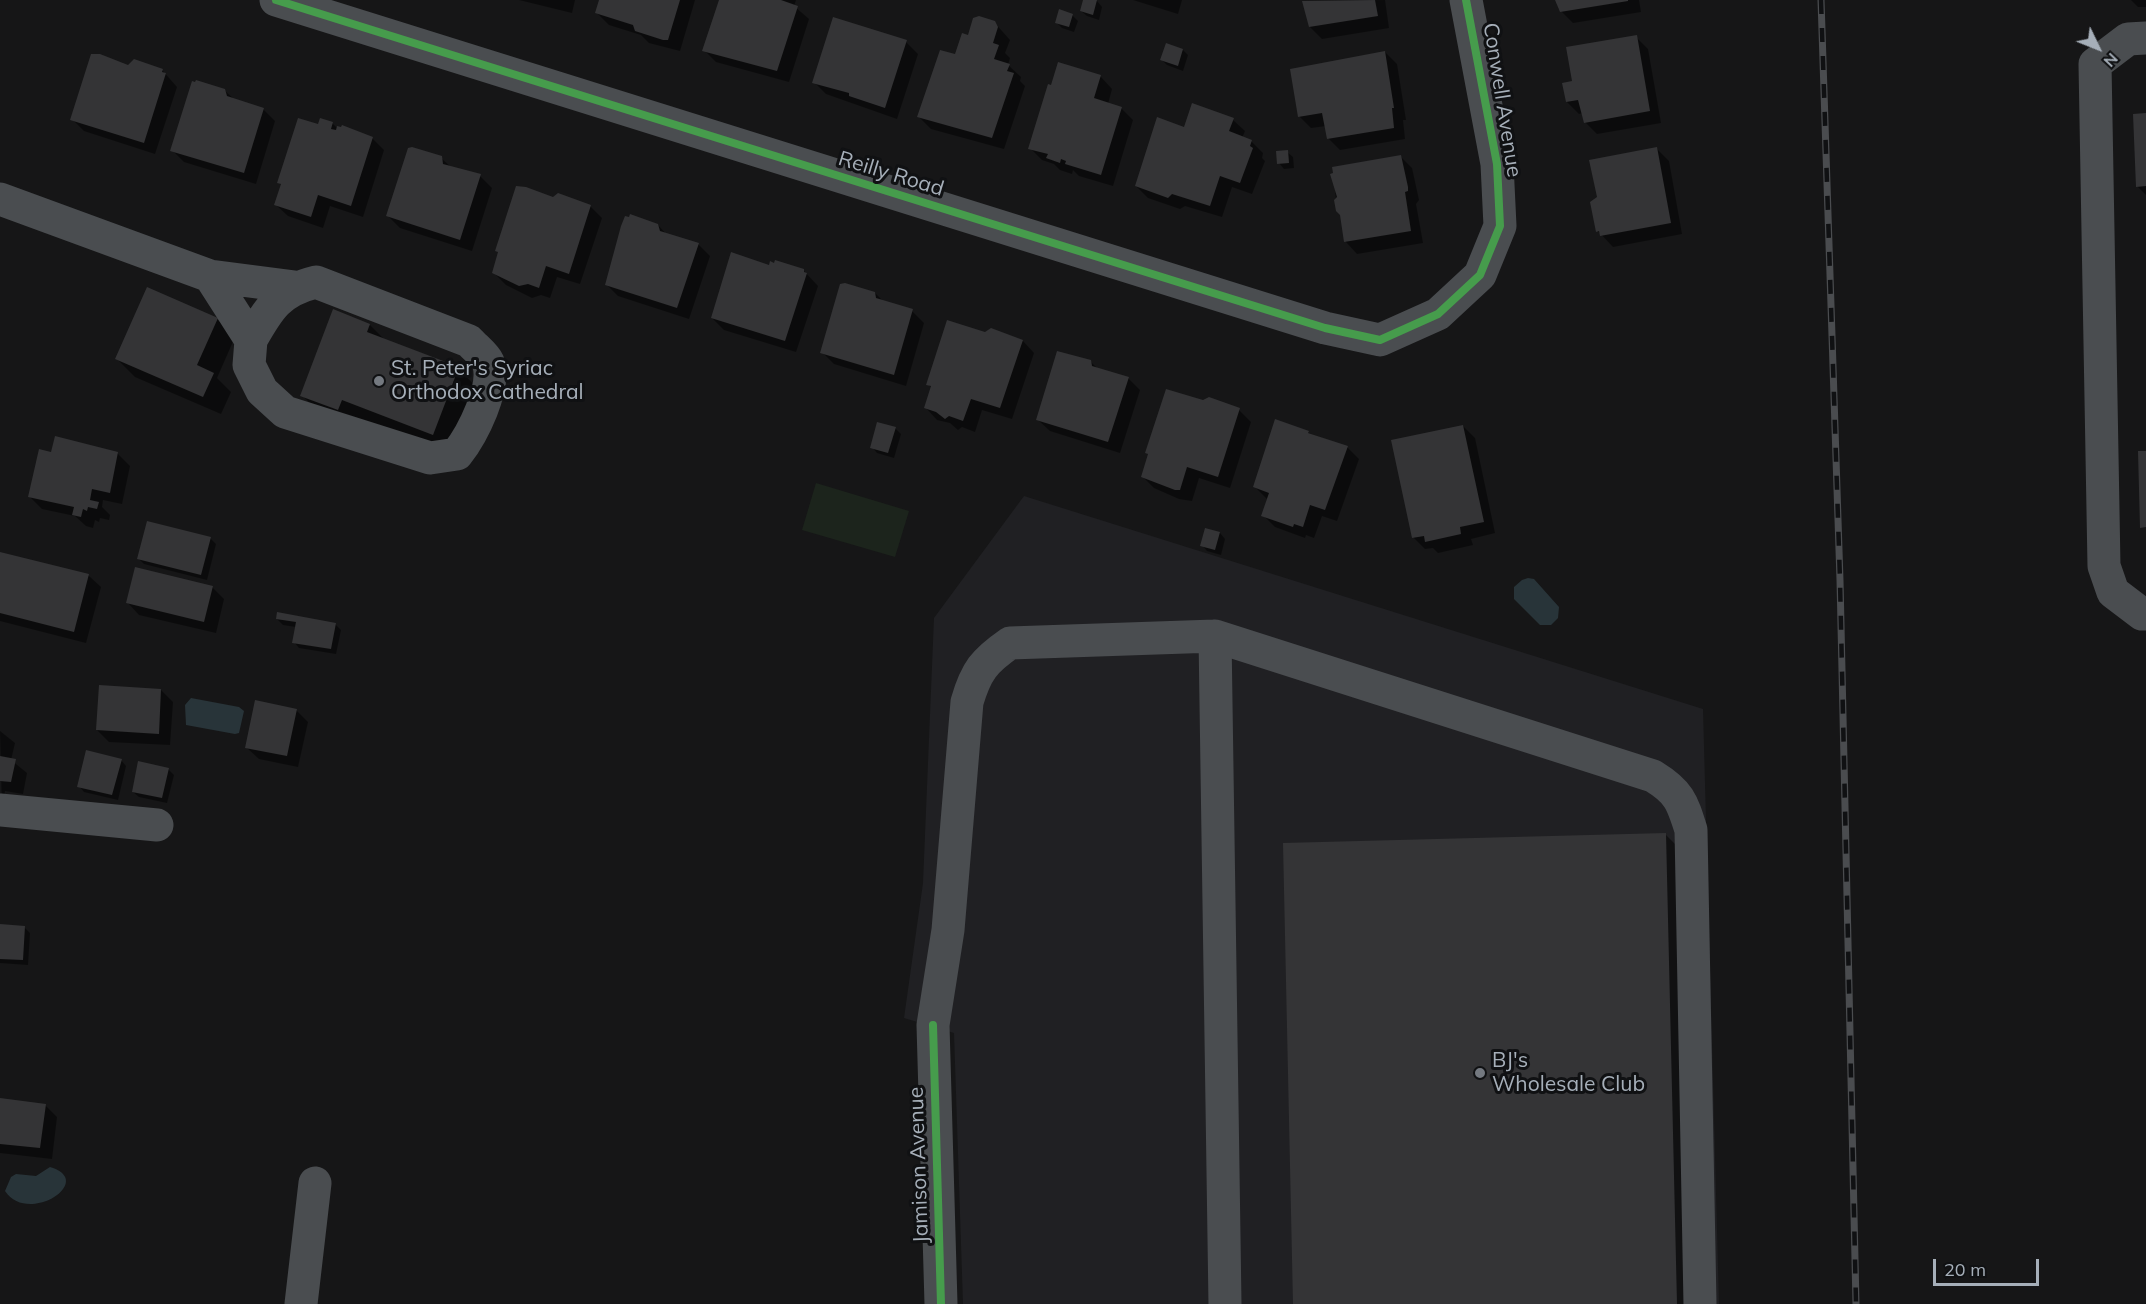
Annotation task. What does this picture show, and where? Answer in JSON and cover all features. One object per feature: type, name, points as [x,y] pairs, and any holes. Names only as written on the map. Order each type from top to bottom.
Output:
[{"type":"street","name":"Reilly Road","points":[[276,0],[1325,328],[1380,340],[1438,314],[1480,275]]},
{"type":"street","name":"Conwell Avenue","points":[[1466,0],[1497,164],[1500,226],[1480,275]]},
{"type":"street","points":[[2146,38],[2128,39],[2095,64],[2104,566],[2113,592],[2142,614],[2146,614]]},
{"type":"street","points":[[0,199],[210,276],[295,287],[316,282],[469,341],[488,360],[490,379],[472,435],[457,454],[430,458],[285,412],[262,391],[249,365],[251,340],[269,307],[295,287]]},
{"type":"street","points":[[210,276],[251,340]]},
{"type":"street","points":[[1215,636],[1225,1304]]},
{"type":"street","name":"Jamison Avenue","points":[[941,1304],[933,1025],[948,930],[967,702],[974,677],[988,658],[1010,643],[1215,636],[1653,776],[1671,787],[1683,802],[1691,830],[1700,1304]]},
{"type":"street","points":[[0,810],[157,825]]},
{"type":"street","points":[[301,1304],[315,1184]]},
{"type":"shaded area","points":[[816,483],[909,511],[895,557],[802,530]]},
{"type":"shaded area","points":[[1024,496],[1703,709],[1719,1304],[963,1304],[954,1033],[904,1018],[923,883],[934,618]]},
{"type":"shaded area","points":[[1528,578],[1534,579],[1559,607],[1558,618],[1551,625],[1540,625],[1514,599],[1514,587]]},
{"type":"shaded area","points":[[191,698],[239,707],[244,711],[239,733],[186,725],[185,705]]},
{"type":"shaded area","points":[[50,1167],[63,1173],[66,1182],[62,1190],[54,1197],[28,1204],[15,1201],[5,1191],[11,1177],[16,1174],[36,1176]]},
{"type":"building","points":[[599,0],[680,0],[668,40],[663,40],[635,31],[633,25],[595,13]]},
{"type":"building","points":[[719,0],[781,0],[798,6],[777,71],[702,51]]},
{"type":"building","points":[[1083,0],[1097,0],[1093,15],[1080,11]]},
{"type":"building","points":[[1375,0],[1378,16],[1309,27],[1302,1]]},
{"type":"building","points":[[1555,0],[1628,0],[1628,1],[1560,12]]},
{"type":"building","points":[[1059,9],[1073,14],[1069,27],[1055,23]]},
{"type":"building","points":[[979,16],[995,21],[998,27],[993,43],[999,45],[994,59],[1010,64],[1007,71],[1014,73],[992,138],[917,117],[940,50],[955,54],[962,33],[968,35],[973,18]]},
{"type":"building","points":[[833,17],[907,40],[885,108],[849,96],[849,93],[812,83]]},
{"type":"building","points":[[1637,35],[1650,111],[1584,123],[1578,100],[1566,102],[1562,83],[1572,81],[1566,47]]},
{"type":"building","points":[[1166,43],[1183,49],[1178,66],[1160,60]]},
{"type":"building","points":[[1385,51],[1394,108],[1392,108],[1394,128],[1327,139],[1322,113],[1298,117],[1290,69]]},
{"type":"building","points":[[91,54],[100,54],[128,65],[134,59],[163,69],[162,72],[166,73],[144,143],[70,120]]},
{"type":"building","points":[[1058,62],[1101,75],[1094,98],[1122,107],[1101,175],[1065,164],[1066,161],[1061,159],[1060,163],[1046,158],[1048,154],[1028,149],[1048,84],[1051,85]]},
{"type":"building","points":[[196,80],[225,89],[227,96],[264,108],[244,173],[170,151],[192,81]]},
{"type":"building","points":[[1192,103],[1234,118],[1229,131],[1252,140],[1250,146],[1253,148],[1240,183],[1220,176],[1210,206],[1172,194],[1168,198],[1135,186],[1157,117],[1184,127]]},
{"type":"building","points":[[2146,113],[2146,186],[2136,187],[2133,114]]},
{"type":"building","points":[[298,118],[318,124],[320,118],[333,122],[331,129],[336,130],[337,126],[342,125],[373,137],[351,206],[318,195],[311,217],[274,205],[281,184],[277,183]]},
{"type":"building","points":[[412,147],[442,156],[443,164],[481,174],[460,240],[386,216],[408,148]]},
{"type":"building","points":[[1657,147],[1671,223],[1600,236],[1599,231],[1596,232],[1590,202],[1597,197],[1589,160]]},
{"type":"building","points":[[1288,150],[1289,163],[1277,164],[1276,151]]},
{"type":"building","points":[[1401,155],[1408,187],[1408,191],[1405,192],[1411,231],[1344,242],[1340,215],[1336,211],[1334,200],[1337,197],[1330,174],[1333,173],[1332,167]]},
{"type":"building","points":[[516,186],[526,187],[553,197],[558,193],[591,205],[569,274],[546,266],[539,288],[528,284],[519,286],[492,273],[498,252],[495,251]]},
{"type":"building","points":[[630,214],[658,224],[660,231],[699,243],[677,308],[605,285],[621,226],[625,216],[629,217]]},
{"type":"building","points":[[731,252],[769,265],[770,261],[774,263],[775,260],[804,269],[807,273],[785,341],[711,318]]},
{"type":"building","points":[[845,283],[875,292],[876,298],[913,309],[894,375],[820,353],[840,284]]},
{"type":"building","points":[[147,287],[218,318],[197,365],[214,373],[203,397],[115,359]]},
{"type":"building","name":"St. Peter's Syriac Orthodox Cathedral","points":[[333,309],[370,324],[367,332],[459,367],[433,435],[342,400],[338,410],[300,396]]},
{"type":"building","points":[[947,320],[985,332],[991,328],[1023,340],[1000,408],[971,399],[963,421],[949,416],[945,419],[936,412],[924,408],[931,386],[926,385]]},
{"type":"building","points":[[1057,351],[1091,360],[1092,366],[1129,377],[1108,442],[1036,420]]},
{"type":"building","points":[[1166,389],[1203,400],[1209,397],[1240,408],[1218,477],[1187,467],[1180,490],[1175,490],[1141,477],[1148,454],[1145,453]]},
{"type":"building","points":[[1275,419],[1348,446],[1325,510],[1310,505],[1303,527],[1294,524],[1293,527],[1261,516],[1269,493],[1253,487]]},
{"type":"building","points":[[877,422],[896,427],[888,453],[870,448]]},
{"type":"building","points":[[1463,425],[1484,522],[1460,527],[1461,534],[1425,542],[1424,536],[1412,538],[1391,440]]},
{"type":"building","points":[[55,436],[118,452],[110,493],[92,489],[90,500],[99,502],[97,509],[88,507],[87,511],[83,509],[81,517],[72,515],[74,507],[28,497],[39,449],[51,452]]},
{"type":"building","points":[[2138,451],[2146,451],[2146,527],[2140,528]]},
{"type":"building","points":[[147,521],[211,537],[201,575],[137,559]]},
{"type":"building","points":[[1205,528],[1220,532],[1215,550],[1200,546]]},
{"type":"building","points":[[0,552],[89,574],[74,632],[0,613]]},
{"type":"building","points":[[135,567],[213,586],[204,622],[126,603]]},
{"type":"building","points":[[277,612],[336,623],[331,649],[292,643],[296,622],[276,619]]},
{"type":"building","points":[[99,685],[161,689],[159,734],[96,730]]},
{"type":"building","points":[[255,700],[297,709],[287,756],[245,748]]},
{"type":"building","points":[[86,750],[122,759],[112,795],[77,787]]},
{"type":"building","points":[[0,756],[16,759],[11,782],[0,781]]},
{"type":"building","points":[[138,761],[169,768],[162,798],[132,792]]},
{"type":"building","name":"BJ's Wholesale Club","points":[[1666,833],[1677,1304],[1293,1304],[1283,843]]},
{"type":"building","points":[[0,924],[25,926],[23,960],[0,959]]},
{"type":"building","points":[[0,1098],[46,1104],[40,1148],[0,1144]]},
{"type":"railway","points":[[1821,0],[1840,580],[1856,1304]]},
{"type":"cycle path","points":[[276,0],[1325,328],[1380,340],[1438,314],[1480,275],[1500,226],[1497,164],[1466,0]]},
{"type":"cycle path","points":[[933,1025],[941,1304]]},
{"type":"place","name":"St. Peter's Syriac Orthodox Cathedral","points":[[379,381]]},
{"type":"place","name":"BJ's Wholesale Club","points":[[1480,1073]]}]
